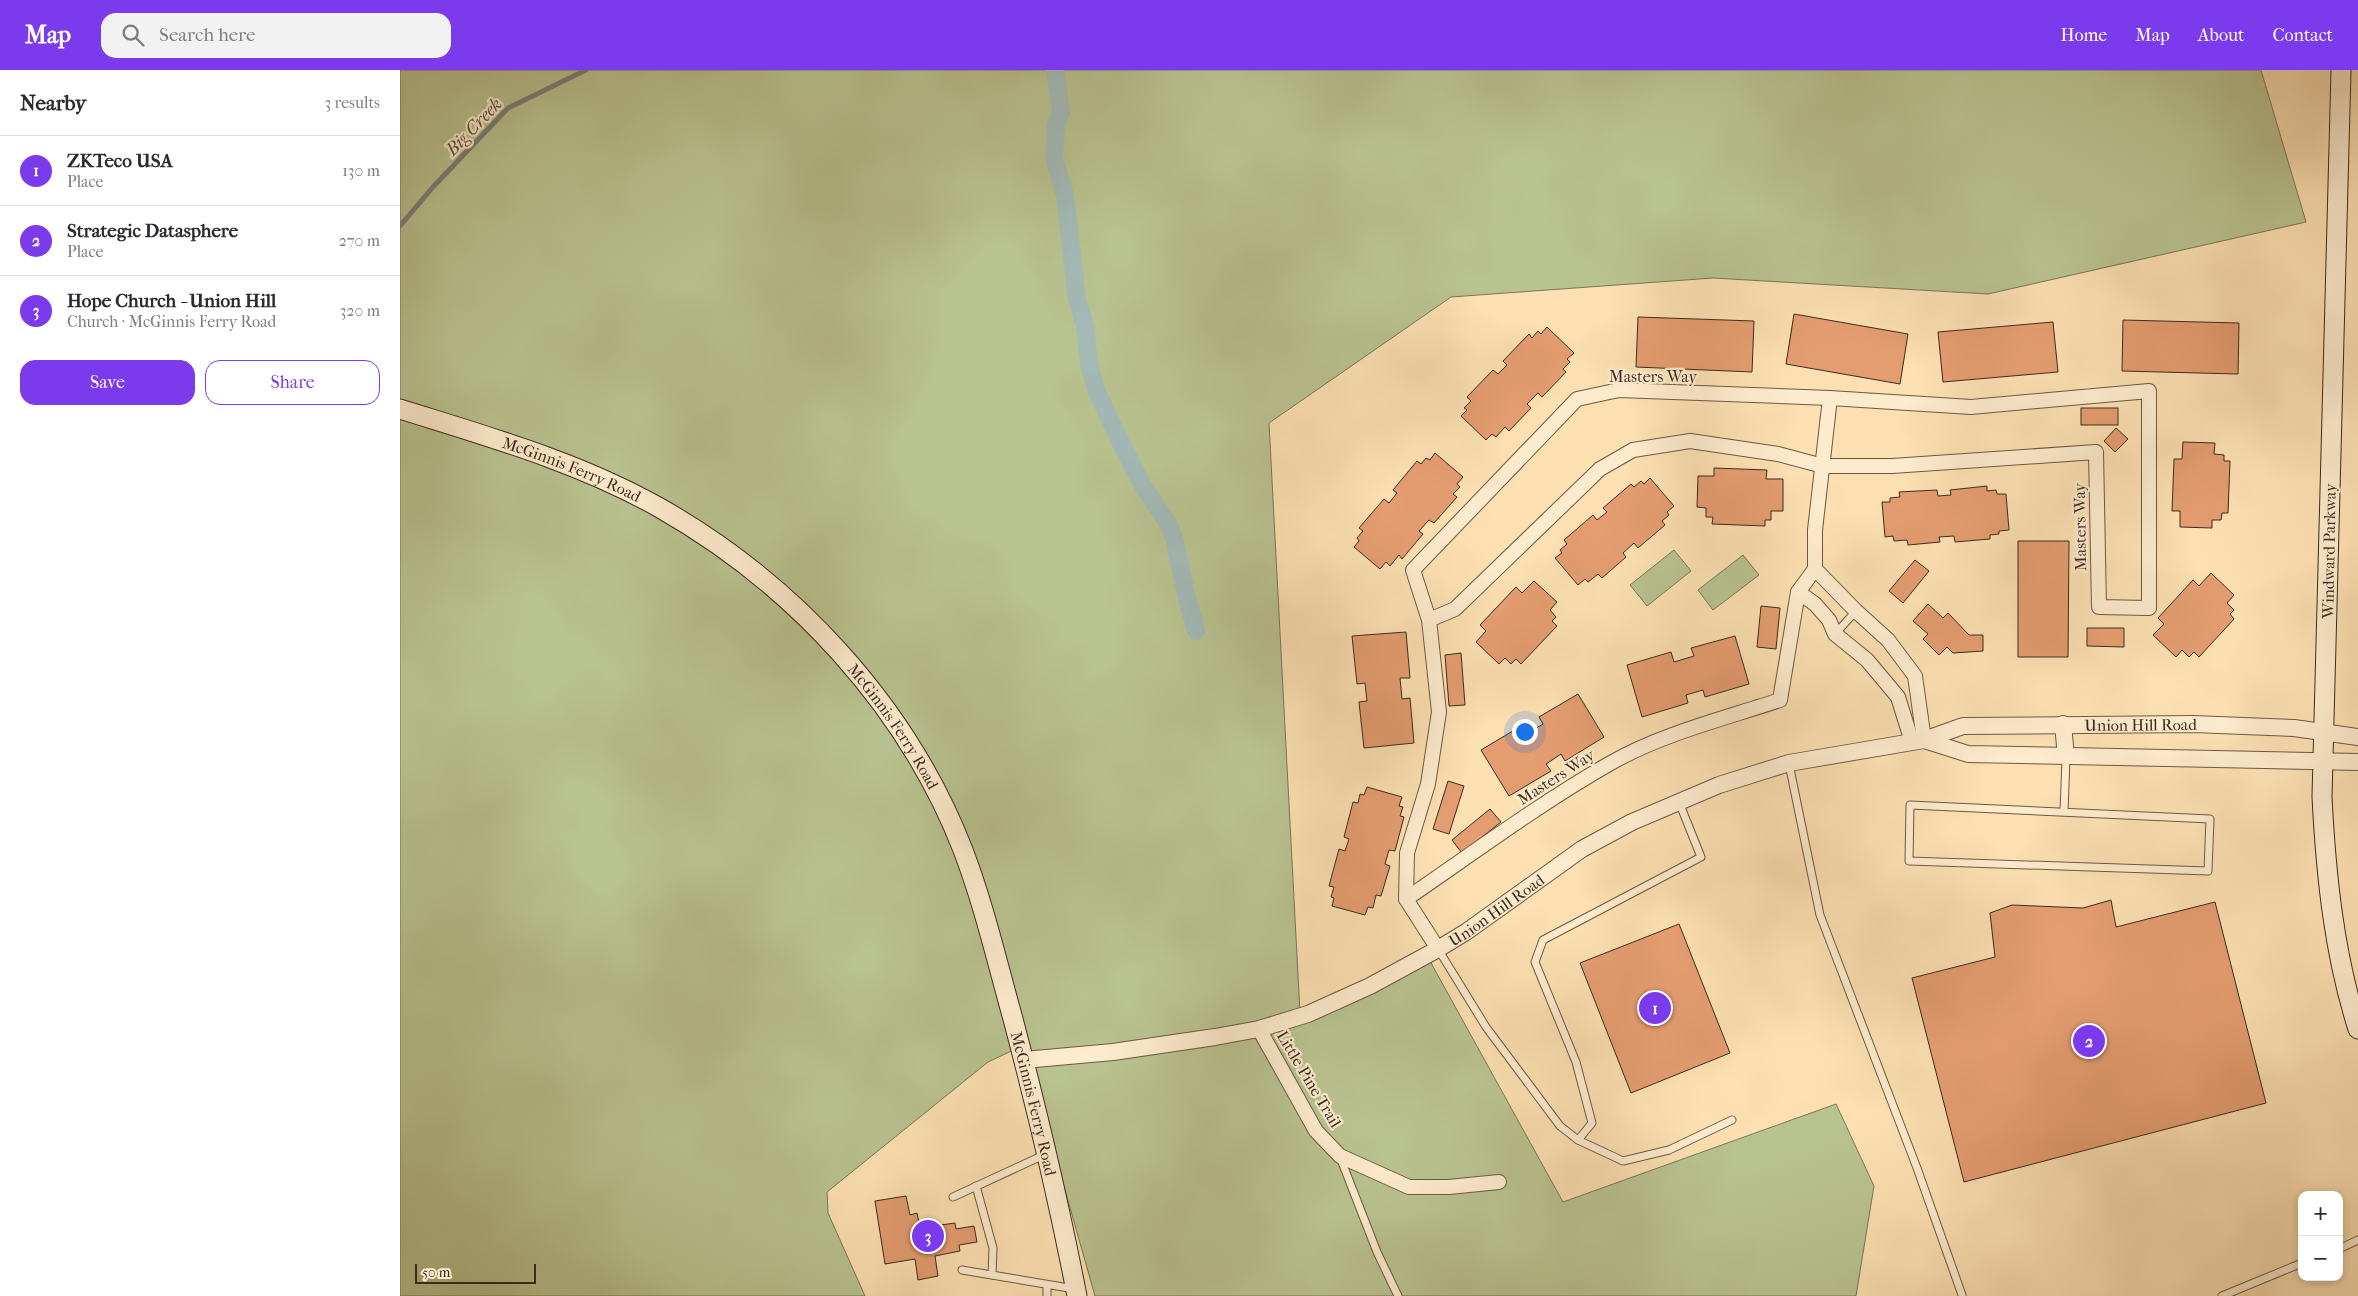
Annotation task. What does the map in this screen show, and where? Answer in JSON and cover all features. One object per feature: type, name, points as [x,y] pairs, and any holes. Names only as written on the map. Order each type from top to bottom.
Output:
[{"type":"main road","name":"Windward Parkway","points":[[2341,70],[2322,760],[2324,832],[2330,899],[2344,977],[2358,1029]]},
{"type":"main road","name":"McGinnis Ferry Road","points":[[400,409],[524,448],[604,479],[660,508],[709,538],[755,572],[797,608],[876,695],[916,754],[943,806],[962,849],[980,898],[1024,1060],[1047,1154],[1068,1244],[1076,1292]]},
{"type":"street","name":"Masters Way","points":[[1406,900],[1407,853],[1428,784],[1439,712],[1429,620],[1413,570],[1577,399],[1619,390],[1830,398],[1971,407],[2149,391],[2149,608],[2098,606],[2096,452],[1892,466],[1823,466],[1778,454],[1690,441],[1633,450],[1600,469],[1455,609],[1429,620]]},
{"type":"street","points":[[1830,398],[1816,530],[1816,569],[1856,611],[1888,640],[1915,676],[1918,741]]},
{"type":"street","name":"Masters Way","points":[[1406,900],[1506,830],[1610,764],[1670,736],[1780,700],[1798,592],[1816,569]]},
{"type":"street","points":[[1798,592],[1815,604],[1829,620],[1835,634],[1867,660],[1898,697],[1918,741]]},
{"type":"street","points":[[1898,697],[1915,676]]},
{"type":"street","name":"Union Hill Road","points":[[1024,1060],[1060,1055],[1149,1048],[1259,1028],[1308,1014],[1341,1000],[1438,950],[1582,849],[1632,822],[1727,782],[1789,763],[1918,741],[1963,726],[2063,724],[2273,726],[2358,737]]},
{"type":"street","points":[[2063,724],[2066,757]]},
{"type":"street","name":"Union Hill Road","points":[[1918,741],[1968,754],[2358,762]]},
{"type":"street","points":[[1406,900],[1438,950]]},
{"type":"street","name":"Little Pine Trail","points":[[1259,1028],[1316,1131],[1340,1156],[1409,1187],[1499,1182]]},
{"type":"lane","points":[[1835,634],[1856,611]]},
{"type":"lane","points":[[2064,811],[2066,757]]},
{"type":"lane","points":[[1789,763],[1820,915],[1917,1168],[1962,1295]]},
{"type":"lane","points":[[1578,1140],[1592,1123],[1576,1062],[1535,962],[1543,940],[1701,857],[1679,801]]},
{"type":"lane","points":[[1910,805],[2064,811],[2210,819],[2208,870],[1909,861],[1910,805]]},
{"type":"lane","points":[[1438,950],[1486,1027],[1560,1126],[1578,1140],[1623,1161],[1669,1150],[1732,1120]]},
{"type":"lane","points":[[953,1197],[1047,1154]]},
{"type":"lane","points":[[1340,1156],[1377,1252],[1398,1296]]},
{"type":"lane","points":[[976,1186],[993,1248],[992,1275]]},
{"type":"lane","points":[[2343,1247],[2358,1240]]},
{"type":"lane","points":[[2222,1296],[2298,1265]]},
{"type":"lane","points":[[962,1270],[1076,1292]]},
{"type":"lane","points":[[1047,1285],[1047,1296]]},
{"type":"green space","points":[[400,70],[2261,70],[2306,222],[1988,294],[1713,278],[1451,297],[1269,423],[1300,1013],[1425,952],[1563,1202],[1836,1104],[1874,1186],[1856,1296],[1095,1296],[1024,1045],[988,1062],[827,1192],[828,1213],[865,1296],[400,1296]]},
{"type":"green space","points":[[1674,550],[1691,571],[1647,606],[1630,585]]},
{"type":"green space","points":[[1743,555],[1759,575],[1713,610],[1698,590]]},
{"type":"building","points":[[1794,314],[1908,334],[1900,384],[1786,364]]},
{"type":"building","points":[[1638,317],[1754,321],[1752,372],[1636,367]]},
{"type":"building","points":[[2123,320],[2239,323],[2238,374],[2122,371]]},
{"type":"building","points":[[2053,322],[2058,372],[1943,382],[1938,332]]},
{"type":"building","points":[[1547,327],[1574,353],[1567,359],[1570,362],[1563,369],[1566,372],[1542,397],[1538,393],[1527,404],[1531,408],[1509,431],[1505,427],[1496,437],[1492,434],[1486,440],[1461,416],[1467,410],[1464,408],[1471,401],[1467,397],[1493,370],[1498,374],[1507,365],[1503,361],[1529,334],[1532,338],[1538,331],[1541,334]]},
{"type":"building","points":[[2081,408],[2118,408],[2118,425],[2081,425]]},
{"type":"building","points":[[2116,428],[2128,439],[2115,452],[2104,441]]},
{"type":"building","points":[[2183,442],[2215,443],[2214,454],[2224,455],[2224,461],[2230,461],[2228,513],[2222,513],[2221,520],[2212,520],[2212,528],[2180,527],[2180,511],[2172,511],[2174,459],[2182,459]]},
{"type":"building","points":[[1435,453],[1463,477],[1457,484],[1460,487],[1453,494],[1457,497],[1434,523],[1429,520],[1419,531],[1423,534],[1402,559],[1399,555],[1390,566],[1386,562],[1380,569],[1354,547],[1359,541],[1357,538],[1363,531],[1359,528],[1384,499],[1389,503],[1397,493],[1393,490],[1417,461],[1421,464],[1426,458],[1430,460]]},
{"type":"building","points":[[1714,468],[1767,470],[1766,479],[1783,479],[1783,511],[1771,511],[1771,520],[1765,520],[1765,526],[1712,524],[1713,517],[1706,517],[1706,508],[1697,507],[1698,476],[1714,476]]},
{"type":"building","points":[[1650,478],[1674,506],[1667,512],[1669,515],[1662,521],[1665,525],[1638,548],[1634,543],[1623,553],[1626,557],[1602,578],[1598,574],[1588,582],[1585,579],[1578,585],[1555,558],[1562,553],[1560,550],[1567,544],[1564,540],[1593,515],[1597,520],[1607,512],[1603,508],[1631,484],[1634,487],[1641,481],[1644,484]]},
{"type":"building","points":[[1987,486],[1987,491],[1996,490],[1997,494],[2006,494],[2009,530],[1999,531],[1999,534],[1990,535],[1990,539],[1955,542],[1954,536],[1939,537],[1940,542],[1908,545],[1907,540],[1894,541],[1893,536],[1885,537],[1882,502],[1890,502],[1890,498],[1900,497],[1899,492],[1937,490],[1938,496],[1951,495],[1950,490]]},
{"type":"building","points":[[2018,541],[2069,541],[2068,657],[2018,657]]},
{"type":"building","points":[[1915,560],[1929,571],[1903,603],[1889,591]]},
{"type":"building","points":[[2211,573],[2234,595],[2227,603],[2234,610],[2230,614],[2234,619],[2199,657],[2194,652],[2189,657],[2182,650],[2176,657],[2153,635],[2164,624],[2158,618],[2193,580],[2199,586]]},
{"type":"building","points":[[1534,581],[1557,602],[1550,610],[1556,617],[1552,621],[1557,626],[1521,664],[1516,659],[1511,664],[1505,658],[1499,664],[1476,642],[1486,631],[1480,625],[1516,587],[1522,593]]},
{"type":"building","points":[[1928,604],[1943,618],[1948,613],[1969,635],[1983,635],[1983,651],[1953,653],[1947,647],[1939,655],[1923,639],[1928,634],[1913,621]]},
{"type":"building","points":[[1761,606],[1780,608],[1776,649],[1757,647]]},
{"type":"building","points":[[2087,628],[2124,628],[2124,647],[2087,646]]},
{"type":"building","points":[[1406,632],[1410,678],[1400,678],[1402,699],[1410,698],[1414,743],[1364,748],[1359,702],[1367,701],[1365,683],[1357,684],[1352,636]]},
{"type":"building","points":[[1735,636],[1749,684],[1705,697],[1703,690],[1686,695],[1688,703],[1642,717],[1627,665],[1671,652],[1674,662],[1694,656],[1691,648]]},
{"type":"building","points":[[1461,653],[1465,705],[1449,706],[1445,655]]},
{"type":"building","points":[[1578,694],[1604,737],[1565,761],[1561,754],[1546,764],[1551,771],[1509,796],[1481,750],[1521,726],[1526,734],[1543,724],[1539,717]]},
{"type":"building","points":[[1448,781],[1464,786],[1449,834],[1433,829]]},
{"type":"building","points":[[1367,787],[1402,797],[1399,806],[1403,807],[1400,816],[1404,817],[1395,851],[1389,850],[1385,864],[1390,866],[1381,896],[1376,895],[1373,908],[1368,907],[1365,915],[1332,906],[1334,898],[1331,897],[1334,887],[1329,886],[1339,849],[1345,851],[1349,839],[1344,837],[1353,802],[1358,803],[1360,794],[1364,795]]},
{"type":"building","points":[[1490,809],[1501,822],[1462,853],[1452,840]]},
{"type":"building","points":[[2111,900],[2116,927],[2215,902],[2266,1103],[1964,1182],[1912,978],[1995,957],[1990,913],[2012,905],[2083,908]]},
{"type":"building","points":[[1679,924],[1730,1053],[1631,1093],[1580,963]]},
{"type":"building","points":[[906,1196],[910,1215],[917,1213],[920,1228],[955,1223],[956,1229],[974,1226],[977,1242],[959,1245],[960,1251],[935,1256],[938,1276],[918,1280],[915,1259],[885,1264],[875,1201]]},
{"type":"waterway","name":"Big Creek","points":[[400,226],[433,187],[508,108],[586,70]]},
{"type":"waterway","points":[[1055,70],[1061,112],[1056,126],[1054,158],[1065,196],[1077,299],[1085,326],[1089,363],[1096,390],[1120,441],[1143,486],[1169,525],[1174,538],[1196,631]]},
{"type":"place","name":"ZKTeco USA","points":[[1655,1008]]},
{"type":"place","name":"Strategic Datasphere","points":[[2089,1041]]},
{"type":"place","name":"Hope Church - Union Hill","points":[[928,1236]]}]
